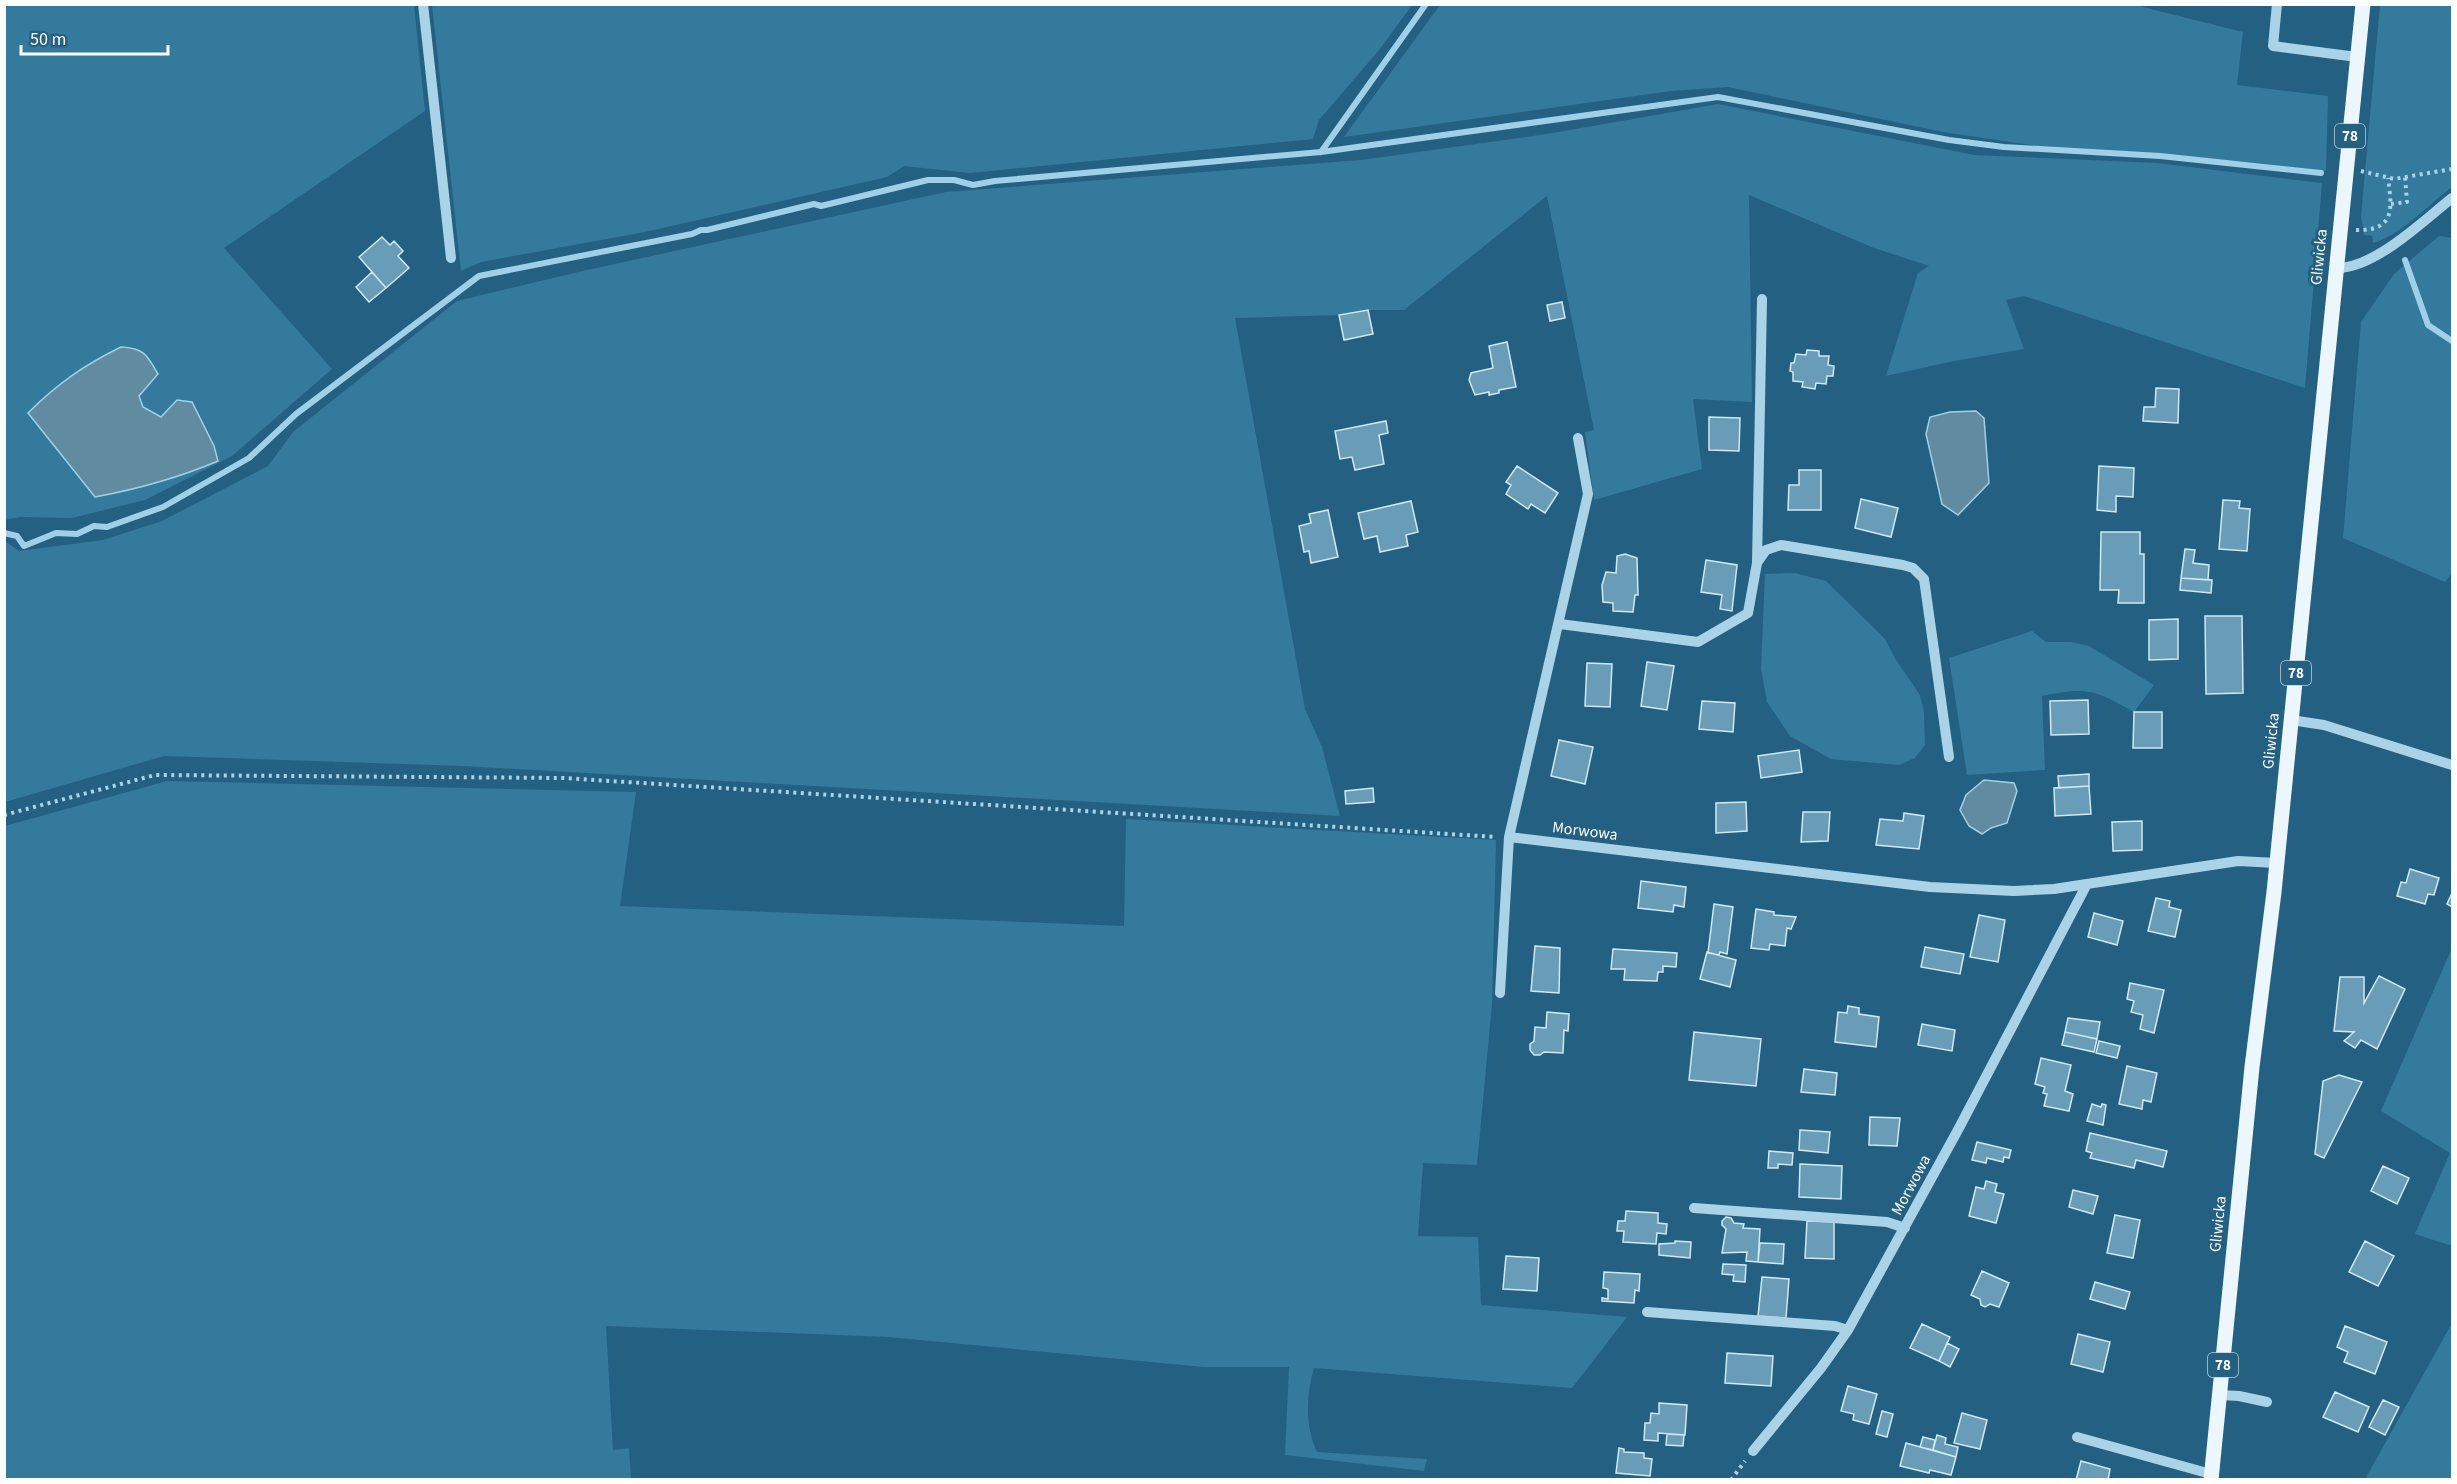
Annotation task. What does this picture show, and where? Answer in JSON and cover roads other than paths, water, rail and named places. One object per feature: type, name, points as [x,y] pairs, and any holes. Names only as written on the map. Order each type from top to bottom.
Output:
[{"type":"main road","name":"Gliwicka","points":[[2211,1477],[2252,1067],[2277,863],[2362,4]]},
{"type":"street","points":[[423,4],[451,258]]},
{"type":"street","points":[[2277,4],[2273,46],[2358,57]]},
{"type":"street","points":[[2336,268],[2351,268],[2370,259],[2452,198]]},
{"type":"street","points":[[1560,624],[1698,642],[1748,613],[1756,563],[1762,298]]},
{"type":"street","points":[[1500,993],[1509,837],[1560,624],[1588,494],[1578,438]]},
{"type":"street","points":[[1756,563],[1766,550],[1781,545],[1902,565],[1913,568],[1924,579],[1949,757]]},
{"type":"street","points":[[2291,720],[2324,724],[2452,765]]},
{"type":"street","name":"Morwowa","points":[[1509,837],[1930,887],[2014,891],[2087,884],[2238,861],[2277,863]]},
{"type":"street","name":"Morwowa","points":[[1753,1451],[1821,1368],[1848,1330],[1905,1228],[2087,884]]},
{"type":"street","points":[[1694,1208],[1887,1222],[1905,1228]]},
{"type":"street","points":[[1647,1312],[1834,1326],[1848,1330]]},
{"type":"street","points":[[2220,1395],[2239,1396],[2266,1402]]},
{"type":"street","points":[[2077,1437],[2211,1477]]},
{"type":"waterway","points":[[1321,152],[1426,4]]},
{"type":"waterway","points":[[4,533],[17,536],[24,546],[56,533],[77,534],[94,526],[107,527],[163,507],[249,458],[296,414],[479,276],[692,234],[814,204],[821,206],[928,180],[954,180],[973,185],[995,181],[1321,152],[1718,97],[1949,140],[2004,147],[2160,156],[2321,173]]},
{"type":"waterway","points":[[2405,260],[2428,325],[2452,341]]}]
